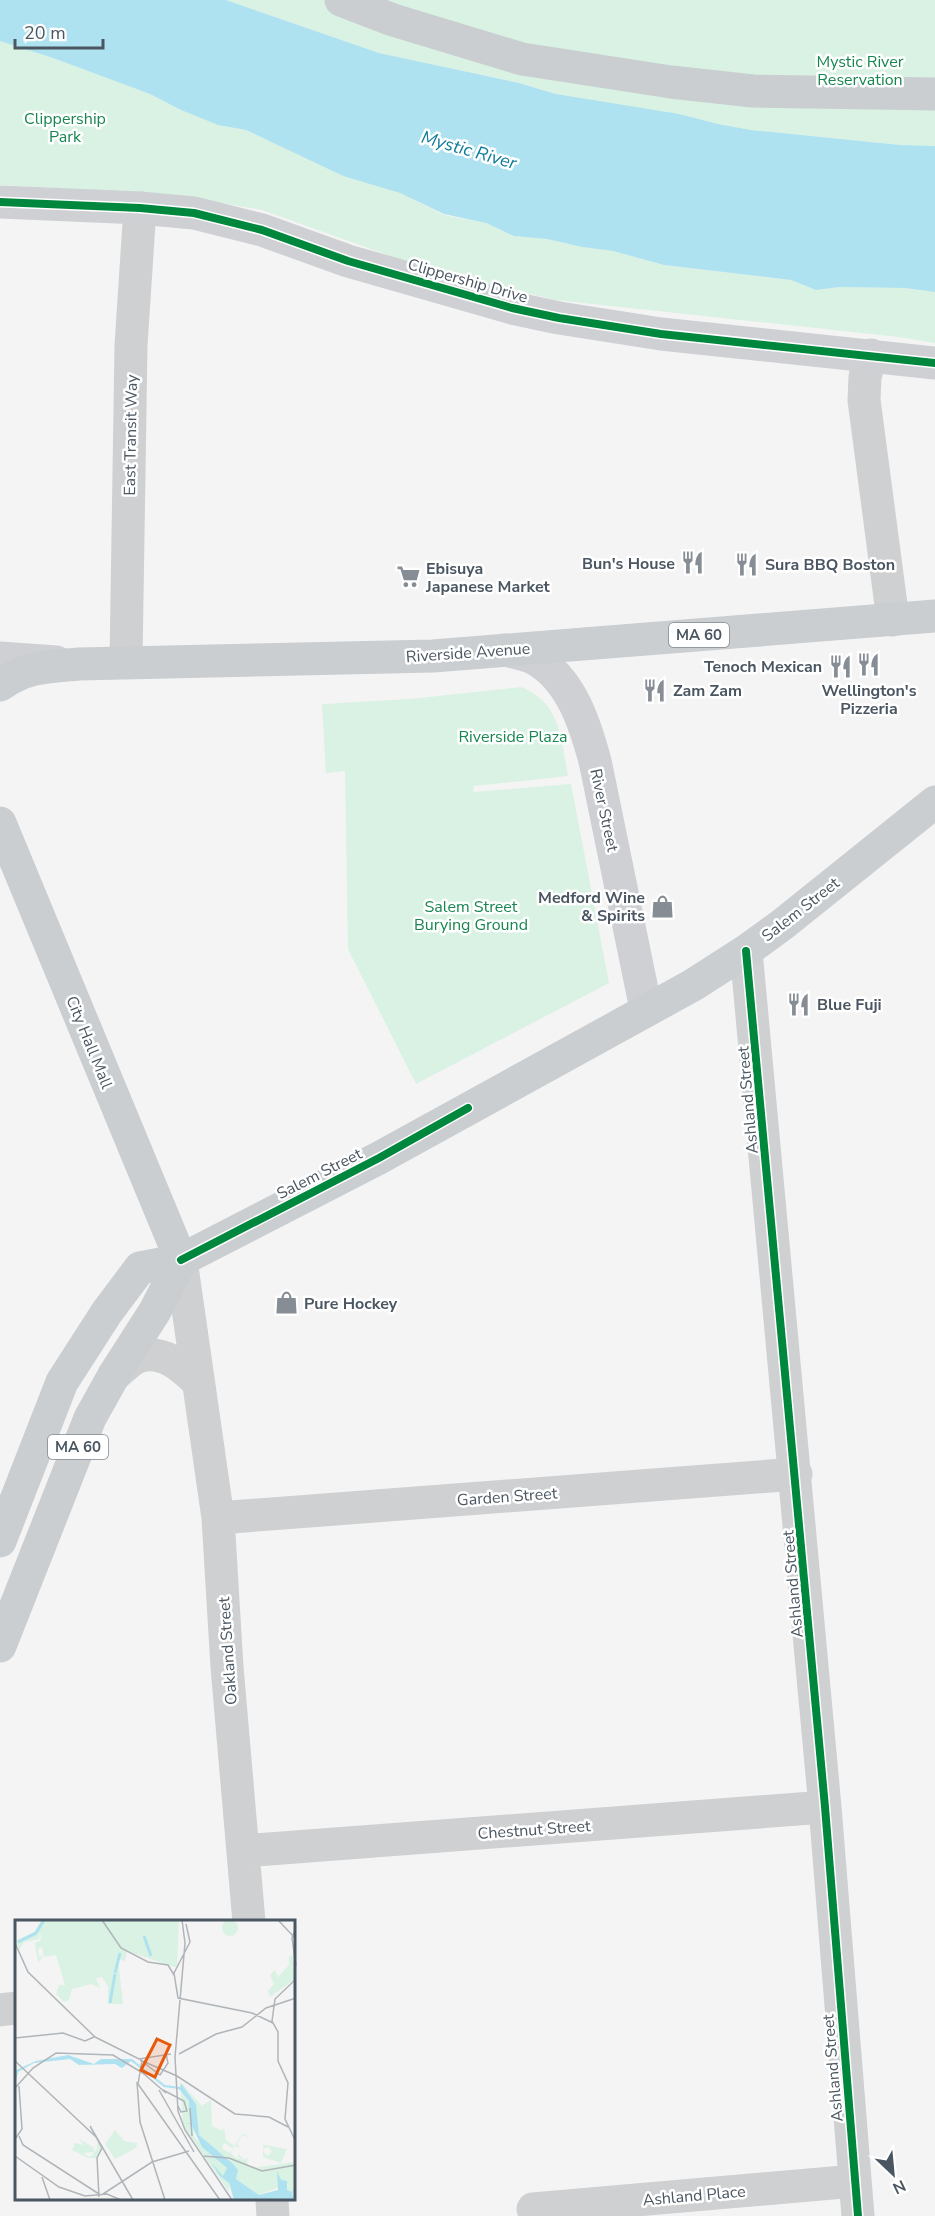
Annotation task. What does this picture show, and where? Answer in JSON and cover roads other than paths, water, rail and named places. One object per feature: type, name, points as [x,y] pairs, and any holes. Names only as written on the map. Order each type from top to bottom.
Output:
[{"type":"main road","points":[[341,0],[393,20],[522,58],[671,82],[753,91],[935,94]]},
{"type":"main road","name":"Clippership Drive","points":[[0,202],[140,208],[194,213],[239,223],[348,261],[512,308],[559,318],[661,334],[935,363]]},
{"type":"main road","name":"Riverside Avenue","points":[[0,658],[79,664],[433,656],[935,616]]},
{"type":"main road","name":"River Street","points":[[504,650],[535,659],[550,671],[571,697],[584,723],[595,761],[646,1009]]},
{"type":"main road","name":"MA 60","points":[[0,685],[16,674],[32,668],[79,664]]},
{"type":"main road","name":"Salem Street","points":[[0,1541],[58,1390],[73,1363],[140,1268],[181,1260],[379,1158],[693,985],[746,951],[935,802]]},
{"type":"main road","name":"City Hall Mall","points":[[0,823],[181,1260]]},
{"type":"main road","name":"MA 60","points":[[0,1646],[90,1418],[114,1375],[155,1311],[181,1260]]},
{"type":"street","name":"East Transit Way","points":[[126,662],[131,353],[140,208]]},
{"type":"street","points":[[871,355],[864,400],[894,620]]},
{"type":"street","name":"Ashland Street","points":[[746,951],[796,1474],[858,2216]]},
{"type":"street","name":"Oakland Street","points":[[181,1260],[218,1518],[227,1667],[249,1920]]},
{"type":"street","points":[[114,1375],[137,1357],[153,1354],[165,1357],[180,1366],[198,1382]]},
{"type":"street","name":"Garden Street","points":[[218,1518],[796,1474]]},
{"type":"street","name":"Chestnut Street","points":[[243,1851],[825,1807]]},
{"type":"street","points":[[0,2010],[15,2008]]},
{"type":"street","name":"Ashland Place","points":[[532,2209],[855,2181]]},
{"type":"street","points":[[272,2201],[273,2216]]},
{"type":"water","name":"Mystic River","points":[[0,0],[226,0],[379,53],[519,83],[556,94],[679,114],[751,130],[900,145],[935,146],[935,292],[905,288],[840,287],[816,290],[791,280],[664,265],[613,251],[547,239],[514,236],[486,223],[444,214],[400,193],[343,176],[246,130],[218,125],[150,94],[0,41]]},
{"type":"place","name":"Bun's House","points":[[693,563]]},
{"type":"place","name":"Sura BBQ Boston","points":[[747,564]]},
{"type":"place","name":"Ebisuya Japanese Market","points":[[408,577]]},
{"type":"place","name":"Wellington's Pizzeria","points":[[869,665]]},
{"type":"place","name":"Tenoch Mexican","points":[[840,666]]},
{"type":"place","name":"Zam Zam","points":[[655,690]]},
{"type":"place","name":"Medford Wine & Spirits","points":[[663,906]]},
{"type":"place","name":"Blue Fuji","points":[[799,1004]]},
{"type":"place","name":"Pure Hockey","points":[[286,1303]]},
{"type":"park label","name":"Mystic River Reservation","points":[[860,70]]},
{"type":"park label","name":"Clippership Park","points":[[65,127]]},
{"type":"park label","name":"Riverside Plaza","points":[[513,736]]},
{"type":"park label","name":"Salem Street Burying Ground","points":[[471,915]]}]
